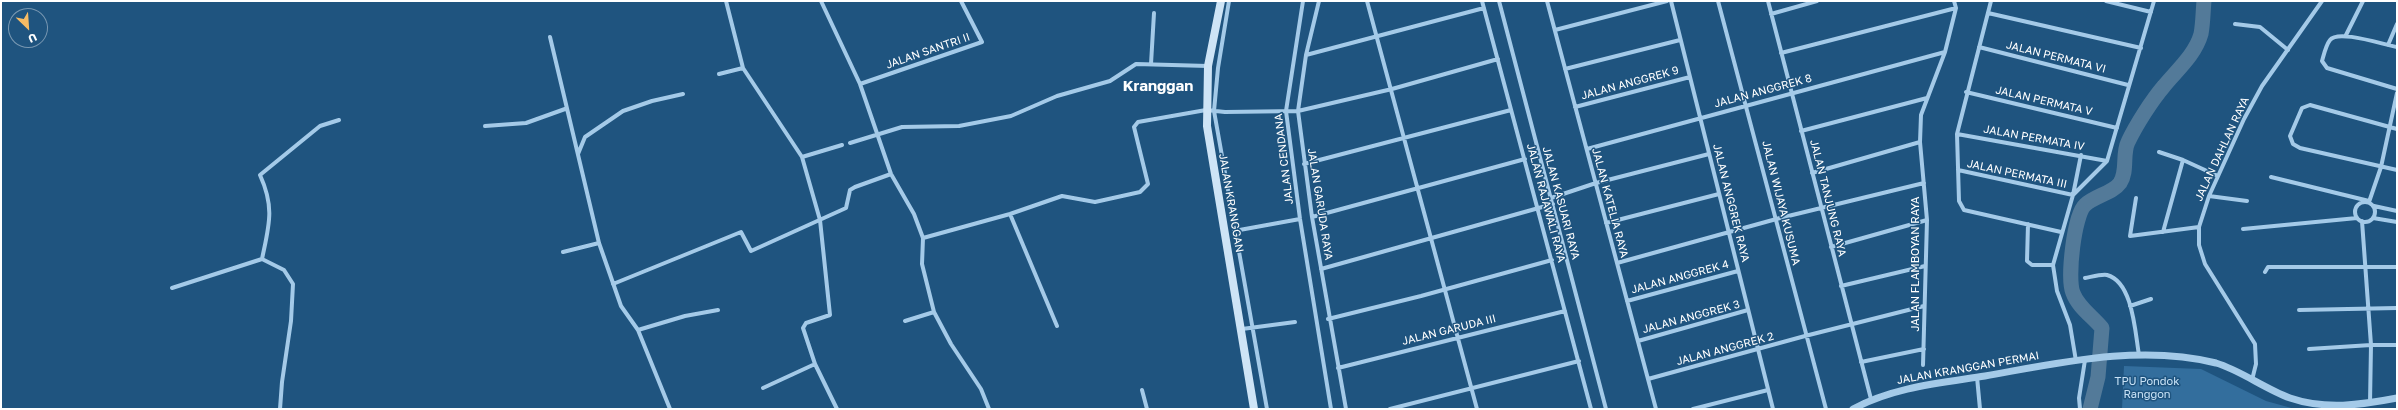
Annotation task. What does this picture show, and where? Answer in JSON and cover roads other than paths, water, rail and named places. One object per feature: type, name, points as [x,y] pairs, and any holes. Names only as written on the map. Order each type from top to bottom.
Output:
[{"type":"main road","name":"JALAN KRANGGAN","points":[[1220,1],[1208,66],[1210,110],[1209,141],[1242,329],[1254,409]]},
{"type":"street","points":[[726,1],[743,68],[802,157],[820,220],[830,315],[804,325],[815,364],[838,409]]},
{"type":"street","points":[[821,1],[860,84],[891,174],[914,214],[923,238],[922,264],[934,312],[951,344],[981,389],[989,409]]},
{"type":"street","name":"JALAN SANTRI II","points":[[860,84],[982,42],[961,1]]},
{"type":"street","points":[[1229,1],[1210,110],[1254,327],[1267,409]]},
{"type":"street","name":"JALAN CENDANA","points":[[1303,1],[1286,110],[1300,219],[1331,409]]},
{"type":"street","name":"JALAN GARUDA RAYA","points":[[1319,1],[1306,55],[1298,111],[1304,164],[1328,319],[1346,409]]},
{"type":"street","points":[[1368,1],[1477,409]]},
{"type":"street","name":"JALAN RAJAWALI RAYA","points":[[1482,1],[1591,409]]},
{"type":"street","name":"JALAN KASUARI RAYA","points":[[1499,1],[1606,409]]},
{"type":"street","name":"JALAN KATELIA RAYA","points":[[1547,1],[1656,409]]},
{"type":"street","points":[[1555,30],[1667,1]]},
{"type":"street","name":"JALAN ANGGREK RAYA","points":[[1671,1],[1773,409]]},
{"type":"street","name":"JALAN WIJAYA KUSUMA","points":[[1718,1],[1747,104],[1805,336],[1826,409]]},
{"type":"street","name":"JALAN TANJUNG RAYA","points":[[1768,1],[1871,399]]},
{"type":"street","points":[[1771,14],[1817,1]]},
{"type":"street","name":"JALAN FLAMBOYAN RAYA","points":[[1923,366],[1927,220],[1920,142],[1921,115],[1945,52],[1956,8],[1954,1]]},
{"type":"street","points":[[1991,1],[1966,92],[1957,134],[1959,201],[1964,210],[2061,232]]},
{"type":"street","points":[[2106,1],[2151,12]]},
{"type":"street","points":[[2072,195],[2107,162],[2128,85],[2154,1]]},
{"type":"street","name":"JALAN DAHLAN RAYA","points":[[2252,380],[2256,364],[2255,344],[2205,264],[2199,245],[2199,227],[2209,196],[2244,119],[2262,86],[2322,1]]},
{"type":"street","points":[[2346,35],[2363,1]]},
{"type":"street","points":[[1306,55],[1484,8]]},
{"type":"street","points":[[1781,53],[1956,8]]},
{"type":"street","points":[[1151,64],[1154,13]]},
{"type":"street","points":[[1988,13],[2140,48]]},
{"type":"street","points":[[2235,24],[2260,27],[2288,50]]},
{"type":"street","points":[[2388,45],[2397,26]]},
{"type":"street","points":[[2397,47],[2346,35],[2334,36],[2329,40],[2322,61],[2323,65],[2397,89]]},
{"type":"street","points":[[550,37],[565,109],[599,243],[621,306],[638,330],[670,409]]},
{"type":"street","points":[[1565,69],[1680,40]]},
{"type":"street","name":"JALAN PERMATA VI","points":[[1979,47],[2128,85]]},
{"type":"street","name":"JALAN ANGGREK 8","points":[[1586,149],[1791,92],[1945,52]]},
{"type":"street","points":[[923,238],[1010,214],[1062,196],[1095,202],[1140,192],[1148,184],[1135,124],[1210,110],[1240,113],[1286,110],[1298,111],[1392,89],[1498,59]]},
{"type":"street","points":[[850,144],[902,127],[959,126],[1011,116],[1057,96],[1110,81],[1136,64],[1208,66]]},
{"type":"street","points":[[719,74],[743,68]]},
{"type":"street","name":"JALAN ANGGREK 9","points":[[1575,107],[1690,77]]},
{"type":"street","name":"JALAN PERMATA V","points":[[1966,92],[2117,128]]},
{"type":"street","points":[[2369,202],[2381,167],[2388,127],[2397,93]]},
{"type":"street","points":[[577,154],[585,137],[623,111],[652,101],[683,94]]},
{"type":"street","points":[[1801,131],[1927,98]]},
{"type":"street","points":[[2397,130],[2310,104],[2302,108],[2290,136],[2293,144],[2300,148],[2397,170]]},
{"type":"street","points":[[485,126],[526,123],[565,109]]},
{"type":"street","points":[[1304,164],[1511,110]]},
{"type":"street","points":[[262,258],[270,218],[269,194],[260,176],[320,126],[339,120]]},
{"type":"street","name":"JALAN PERMATA IV","points":[[1957,134],[2081,155],[2107,162]]},
{"type":"street","points":[[1812,173],[1920,142]]},
{"type":"street","points":[[802,157],[842,145]]},
{"type":"street","points":[[2159,152],[2183,160],[2218,176]]},
{"type":"street","points":[[1551,198],[1596,183],[1709,154]]},
{"type":"street","points":[[2076,361],[2070,325],[2057,291],[2053,265],[2081,155]]},
{"type":"street","points":[[1312,217],[1525,160]]},
{"type":"street","points":[[2163,232],[2183,160]]},
{"type":"street","name":"JALAN PERMATA III","points":[[1958,170],[2072,195]]},
{"type":"street","points":[[613,284],[741,232],[752,251],[846,208],[850,190],[854,187],[891,174]]},
{"type":"street","points":[[2271,177],[2369,202],[2374,206],[2397,212]]},
{"type":"street","points":[[1617,263],[1776,219],[1924,183]]},
{"type":"street","points":[[1606,223],[1719,194]]},
{"type":"street","points":[[2209,196],[2247,201]]},
{"type":"street","points":[[2136,198],[2130,236],[2199,227]]},
{"type":"street","points":[[2357,218],[2355,211],[2357,205],[2363,202],[2369,202]]},
{"type":"street","points":[[1321,269],[1538,210],[1553,204]]},
{"type":"street","points":[[2243,229],[2357,218],[2368,222],[2373,218],[2375,212],[2374,206]]},
{"type":"street","points":[[1010,214],[1057,326]]},
{"type":"street","points":[[2373,218],[2397,222]]},
{"type":"street","points":[[1234,231],[1300,219]]},
{"type":"street","points":[[1831,247],[1927,220]]},
{"type":"street","points":[[2362,221],[2370,345],[2370,403]]},
{"type":"street","points":[[2028,224],[2027,261],[2032,265],[2053,265]]},
{"type":"street","points":[[563,252],[599,243]]},
{"type":"street","points":[[172,288],[262,258],[284,270],[293,284],[291,321],[282,382],[280,409]]},
{"type":"street","points":[[1328,319],[1552,260]]},
{"type":"street","points":[[1841,286],[1925,266]]},
{"type":"street","points":[[2265,272],[2268,267],[2397,266]]},
{"type":"street","name":"JALAN ANGGREK 4","points":[[1627,301],[1738,271]]},
{"type":"street","points":[[2085,278],[2105,275],[2118,280],[2124,287],[2130,306],[2139,356]]},
{"type":"street","points":[[2130,306],[2151,299]]},
{"type":"street","name":"JALAN ANGGREK 2","points":[[1648,379],[1805,336],[1924,306]]},
{"type":"street","points":[[2299,310],[2367,310],[2397,308]]},
{"type":"street","points":[[638,330],[684,316],[718,310]]},
{"type":"street","name":"JALAN ANGGREK 3","points":[[1638,341],[1748,310]]},
{"type":"street","name":"JALAN GARUDA III","points":[[1338,368],[1565,311]]},
{"type":"street","points":[[905,321],[934,312]]},
{"type":"street","points":[[1242,329],[1295,322]]},
{"type":"street","points":[[2309,349],[2370,345],[2397,346]]},
{"type":"street","points":[[1861,362],[1924,349]]},
{"type":"street","name":"JALAN KRANGGAN PERMAI","points":[[1853,409],[1871,399],[1919,386],[2088,359],[2139,356],[2164,356],[2216,363],[2290,398],[2315,405],[2338,407],[2397,398]]},
{"type":"street","points":[[2080,409],[2079,398],[2088,359]]},
{"type":"street","points":[[1390,409],[1470,387],[1579,361]]},
{"type":"street","points":[[763,388],[815,364]]},
{"type":"street","points":[[1977,377],[1980,409]]},
{"type":"street","points":[[1142,390],[1147,409]]},
{"type":"street","points":[[1693,409],[1768,390]]},
{"type":"waterway","points":[[2090,409],[2098,377],[2102,328],[2078,303],[2071,286],[2071,262],[2078,221],[2081,211],[2085,205],[2093,199],[2113,189],[2120,183],[2124,173],[2126,147],[2135,128],[2154,98],[2195,49],[2202,30],[2204,1]]},
{"type":"district","name":"Kranggan","points":[[1158,86]]},
{"type":"park label","name":"TPU Pondok Ranggon","points":[[2147,388]]}]
